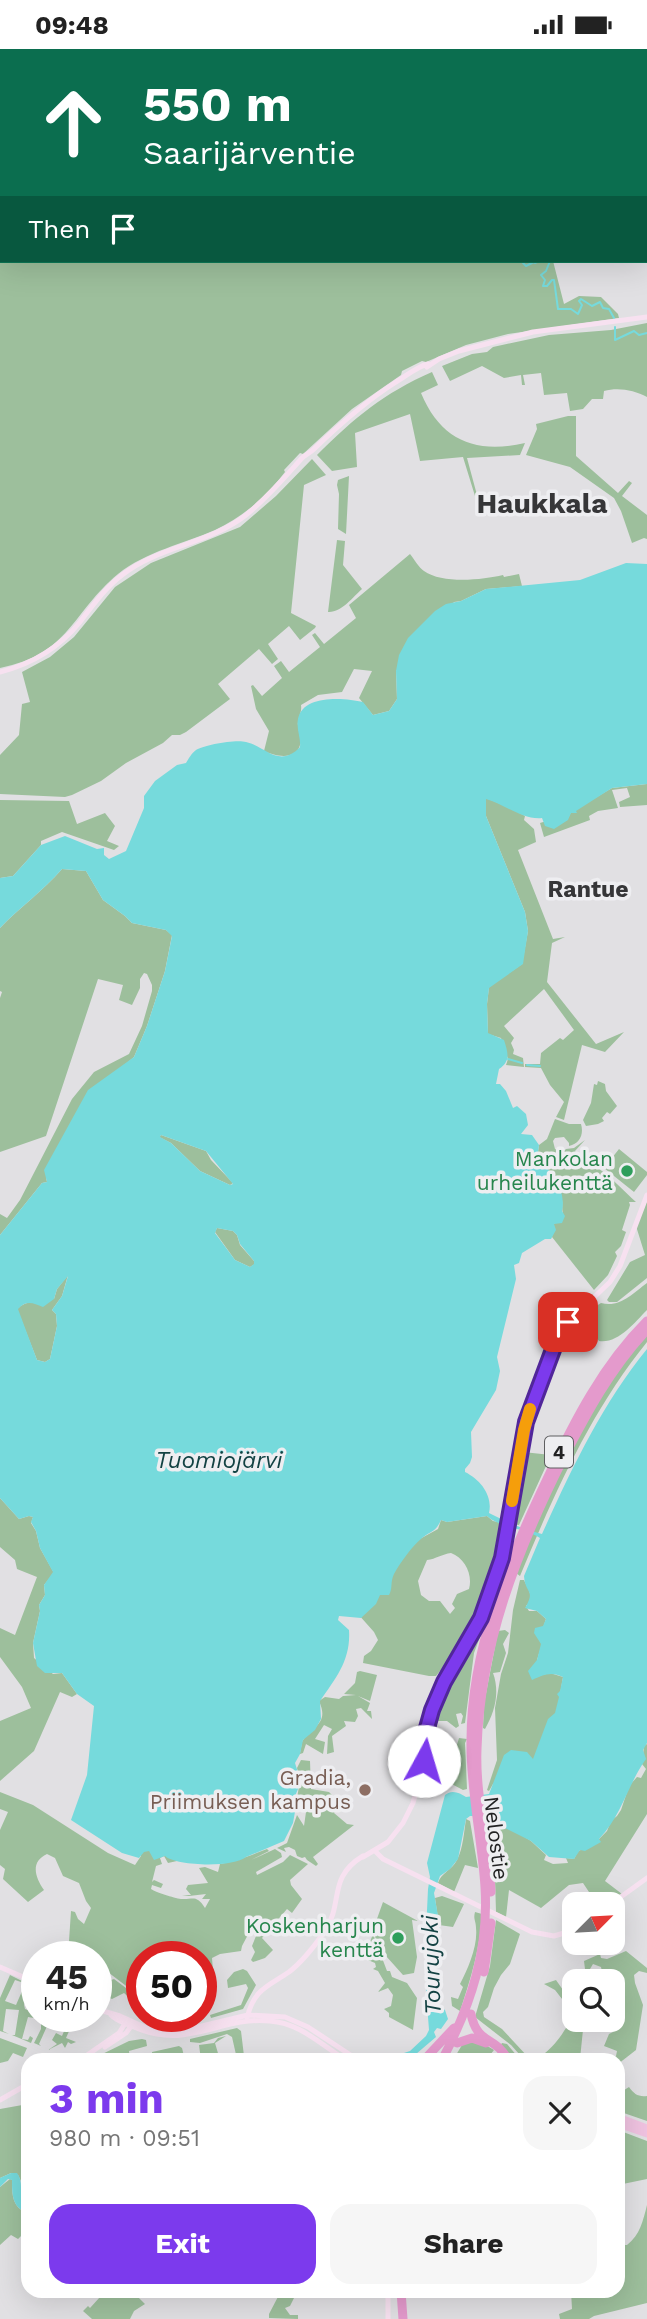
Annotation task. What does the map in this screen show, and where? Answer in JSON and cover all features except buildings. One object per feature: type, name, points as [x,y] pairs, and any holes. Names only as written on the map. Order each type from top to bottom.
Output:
[{"type":"highway","name":"Nelostie","points":[[452,2053],[471,2014],[485,1971],[489,1863],[478,1821],[471,1741],[477,1677],[495,1603],[560,1451],[592,1391],[616,1356],[647,1321]]},
{"type":"highway","name":"Nelostie","points":[[527,1530],[597,1397],[618,1363],[647,1330]]},
{"type":"highway","name":"Nelostie","points":[[446,2053],[461,2023],[479,1969],[488,1919]]},
{"type":"highway","points":[[471,2014],[475,2031],[500,2048],[502,2053]]},
{"type":"highway","points":[[431,2053],[461,2023]]},
{"type":"highway","points":[[457,2043],[478,2039],[500,2053]]},
{"type":"highway","points":[[402,2298],[403,2319]]},
{"type":"highway","points":[[408,2298],[409,2319]]},
{"type":"main road","points":[[0,672],[24,664],[53,648],[78,624],[104,591],[129,569],[238,521],[265,499],[299,461],[362,405],[418,370],[424,369],[428,364],[458,351],[533,332],[647,317]]},
{"type":"main road","points":[[250,2018],[254,2000],[266,1985],[293,1968],[324,1932],[330,1920],[341,1877],[347,1868],[389,1840],[403,1823],[413,1803],[422,1770],[432,1710],[444,1682],[481,1618],[502,1558],[526,1422],[557,1339],[572,1317],[613,1277],[620,1266],[647,1195]]},
{"type":"main road","points":[[377,1849],[383,1859],[532,1932],[554,1936],[562,1934]]},
{"type":"main road","points":[[625,1894],[647,1878]]},
{"type":"main road","points":[[0,1967],[21,1976]]},
{"type":"main road","points":[[217,2024],[250,2018],[270,2020],[303,2031],[339,2053]]},
{"type":"main road","points":[[91,2053],[126,2026]]},
{"type":"main road","points":[[89,2053],[94,2051]]},
{"type":"main road","points":[[2,2098],[21,2088]]},
{"type":"main road","points":[[625,2120],[647,2128]]},
{"type":"main road","points":[[625,2126],[647,2134]]},
{"type":"main road","points":[[387,2319],[388,2298]]},
{"type":"green space","points":[[0,263],[554,263],[564,304],[579,296],[601,297],[618,314],[619,318],[508,334],[466,345],[402,371],[401,375],[352,409],[303,454],[300,453],[270,489],[245,512],[215,530],[129,566],[103,588],[56,642],[42,653],[0,668]]},
{"type":"green space","points":[[647,323],[647,397],[626,390],[609,390],[604,391],[603,399],[592,399],[583,409],[570,411],[567,393],[544,395],[541,373],[523,375],[525,385],[522,385],[521,375],[504,378],[482,366],[450,381],[442,366],[472,354],[487,352],[493,347],[549,335],[611,330]]},
{"type":"green space","points":[[432,372],[438,385],[421,393],[439,423],[450,433],[476,445],[491,447],[525,443],[520,455],[467,458],[477,495],[475,496],[463,457],[420,461],[410,414],[355,433],[357,467],[332,471],[317,455],[370,407]]},
{"type":"green space","points":[[576,416],[576,456],[618,493],[629,481],[632,483],[622,496],[647,515],[647,539],[632,543],[614,498],[570,467],[526,455],[537,429],[536,424]]},
{"type":"green space","points":[[312,459],[326,475],[304,485],[291,613],[316,626],[315,628],[300,640],[289,626],[268,644],[278,659],[272,664],[259,649],[218,684],[230,699],[186,732],[172,735],[101,781],[65,797],[0,794],[0,755],[19,735],[22,704],[30,702],[22,672],[50,657],[74,637],[115,587],[151,563],[240,527],[276,496]]},
{"type":"green space","points":[[349,476],[346,534],[338,529],[337,485],[338,480]]},
{"type":"green space","points":[[337,540],[345,541],[343,565],[362,589],[342,607],[328,612]]},
{"type":"green space","points":[[410,554],[422,570],[441,578],[474,579],[519,574],[522,586],[486,589],[454,602],[396,671],[397,699],[389,711],[373,715],[359,698],[372,671],[354,669],[342,692],[318,695],[301,705],[298,750],[279,756],[264,751],[269,731],[256,709],[251,686],[262,696],[282,678],[274,666],[281,661],[289,672],[320,647],[312,635],[315,633],[324,644],[356,618],[349,605]]},
{"type":"green space","points":[[647,784],[647,805],[620,807],[619,802],[630,797],[627,788],[612,790],[618,808],[598,811],[589,816],[590,820],[544,837],[540,823],[565,820],[571,812],[612,788]]},
{"type":"green space","points":[[486,798],[525,816],[524,820],[534,829],[536,842],[518,850],[553,939],[565,937],[552,943],[547,982],[596,1044],[624,1032],[605,1052],[582,1045],[564,1120],[556,1117],[564,1102],[541,1068],[525,1067],[525,1064],[540,1064],[541,1053],[574,1030],[544,989],[504,1026],[514,1038],[511,1043],[513,1054],[523,1058],[524,1067],[506,1065],[508,1059],[501,1038],[488,1034],[489,987],[522,964],[528,931],[525,912],[486,816]]},
{"type":"green space","points":[[0,800],[69,801],[77,824],[105,813],[115,826],[107,841],[119,846],[114,850],[62,832],[41,841],[41,845],[13,876],[0,878]]},
{"type":"green space","points":[[62,869],[86,871],[103,900],[132,923],[166,930],[172,935],[165,971],[134,1057],[121,1068],[46,1177],[47,1182],[42,1183],[0,1235],[0,1214],[7,1218],[20,1200],[72,1099],[94,1072],[129,1054],[142,1026],[152,991],[152,985],[144,973],[132,1005],[119,1000],[123,985],[98,979],[46,1136],[0,1152],[0,928]]},
{"type":"green space","points":[[598,1081],[605,1084],[606,1091],[617,1106],[610,1114],[607,1112],[602,1118],[604,1121],[586,1126],[583,1120],[591,1103],[594,1084],[597,1085]]},
{"type":"green space","points":[[555,1119],[569,1124],[581,1124],[582,1131],[580,1138],[573,1145],[569,1146],[564,1137],[555,1138],[555,1149],[562,1153],[585,1140],[575,1151],[578,1155],[602,1171],[636,1202],[629,1202],[622,1230],[626,1232],[621,1246],[615,1252],[617,1256],[608,1275],[594,1290],[552,1237],[554,1224],[564,1216],[560,1192],[551,1173],[530,1156],[538,1152],[539,1145],[547,1139]]},
{"type":"green space","points":[[161,1135],[206,1151],[233,1183],[230,1185],[200,1171],[171,1143],[159,1137]]},
{"type":"green space","name":"Mankolan urheilukenttä","points":[[619,1149],[647,1172],[634,1192],[604,1168]]},
{"type":"green space","points":[[647,1201],[647,1278],[617,1302],[609,1302],[607,1300],[630,1262],[645,1255],[636,1226]]},
{"type":"green space","points":[[217,1228],[233,1231],[255,1264],[250,1267],[235,1260],[215,1232]]},
{"type":"green space","points":[[68,1275],[62,1296],[52,1310],[56,1314],[57,1326],[50,1359],[45,1362],[37,1360],[17,1309],[29,1302],[54,1299],[57,1289]]},
{"type":"green space","points":[[647,1283],[647,1310],[619,1336],[599,1341],[580,1316],[601,1303],[620,1302]]},
{"type":"green space","points":[[647,1335],[647,1342],[608,1396],[575,1454],[520,1576],[516,1573],[585,1424],[617,1371]]},
{"type":"green space","points":[[523,1452],[551,1455],[519,1525],[510,1524],[522,1472]]},
{"type":"green space","points":[[0,1498],[19,1519],[33,1517],[31,1523],[40,1548],[54,1573],[44,1585],[45,1595],[39,1605],[33,1643],[34,1658],[53,1674],[62,1673],[77,1694],[72,1697],[60,1692],[34,1751],[0,1781],[0,1721],[31,1708],[22,1687],[0,1657],[0,1628],[15,1635],[37,1577],[17,1569],[15,1560],[0,1547]]},
{"type":"green space","points":[[487,1516],[493,1521],[503,1523],[493,1564],[474,1618],[443,1671],[436,1676],[429,1676],[363,1663],[364,1656],[378,1640],[358,1614],[385,1558],[438,1529],[441,1520],[447,1522]],"holes":[[[451,1553],[467,1568],[470,1584],[469,1589],[457,1594],[452,1604],[455,1608],[450,1614],[440,1601],[429,1601],[421,1595],[418,1581],[427,1560]]]},
{"type":"green space","points":[[520,1580],[524,1580],[530,1593],[526,1606],[529,1611],[537,1611],[546,1619],[539,1640],[542,1644],[537,1660],[538,1676],[550,1673],[563,1677],[546,1774],[493,1784],[489,1791],[487,1790],[497,1760],[495,1708],[508,1653]]},
{"type":"green space","points":[[479,1629],[483,1629],[474,1653],[465,1723],[461,1724],[461,1713],[456,1714],[459,1726],[456,1728],[447,1721],[438,1721],[434,1725],[437,1728],[433,1731],[434,1716],[444,1690]]},
{"type":"green space","points":[[505,1630],[509,1633],[503,1644],[506,1653],[500,1672],[493,1673],[495,1702],[485,1729],[484,1704],[498,1631]]},
{"type":"green space","points":[[357,1672],[377,1675],[370,1701],[358,1696],[370,1703],[367,1711],[371,1711],[372,1719],[361,1708],[356,1709],[358,1716],[355,1722],[344,1721],[346,1726],[332,1736],[334,1752],[327,1754],[328,1736],[332,1729],[324,1725],[315,1739],[325,1742],[323,1754],[306,1744],[300,1754],[302,1742],[321,1720],[322,1709],[319,1701],[325,1697],[339,1699],[356,1695],[344,1694],[355,1683]]},
{"type":"green space","points":[[459,1738],[467,1739],[467,1789],[463,1790],[446,1781]]},
{"type":"green space","points":[[647,1744],[647,1814],[605,1881],[619,1892],[589,1892],[583,1883],[569,1885],[541,1908],[509,1890],[506,1917],[496,1912],[495,1878],[485,1818],[490,1815],[531,1841],[546,1855],[544,1860],[553,1864],[568,1863],[566,1858],[574,1859],[578,1851],[592,1846],[607,1831],[611,1821],[621,1810],[629,1786],[637,1777],[641,1778],[646,1769],[642,1764],[644,1746]]},
{"type":"green space","points":[[301,1760],[310,1761],[311,1789],[329,1792],[339,1802],[334,1813],[347,1824],[354,1825],[313,1857],[318,1864],[316,1866],[305,1857],[297,1856],[295,1850],[289,1847],[284,1848],[286,1852],[277,1848],[287,1843],[297,1815],[304,1826],[307,1805],[300,1809],[297,1802],[297,1768]]},
{"type":"green space","points":[[0,1792],[33,1805],[108,1853],[135,1865],[141,1856],[142,1836],[177,1861],[168,1863],[164,1856],[160,1858],[162,1864],[156,1866],[152,1882],[154,1880],[163,1884],[161,1888],[152,1885],[151,1889],[181,1899],[197,1899],[205,1908],[210,1899],[202,1899],[206,1894],[189,1896],[182,1895],[191,1895],[186,1889],[188,1885],[208,1883],[199,1868],[205,1867],[218,1872],[220,1864],[267,1849],[269,1851],[251,1860],[275,1849],[282,1857],[256,1872],[257,1875],[283,1862],[290,1855],[308,1864],[290,1880],[302,1899],[292,1913],[287,1909],[262,1938],[273,1950],[265,1958],[253,1962],[251,1960],[255,1952],[252,1946],[258,1931],[252,1927],[241,1951],[217,1956],[217,1941],[126,1941],[126,1986],[112,1975],[112,1941],[69,1941],[71,1911],[75,1912],[84,1924],[91,1908],[79,1883],[63,1876],[55,1858],[47,1854],[38,1861],[38,1880],[44,1890],[28,1902],[3,1879],[5,1869],[0,1865],[0,1830],[8,1812],[0,1809]]},
{"type":"green space","points":[[466,1819],[470,1821],[478,1868],[465,1865],[454,1892],[438,1883],[459,1856]]},
{"type":"green space","points":[[442,1896],[464,1904],[453,1927],[439,1925],[435,1898]]},
{"type":"green space","name":"Koskenharjun kenttä","points":[[383,1902],[418,1921],[412,1920],[417,1957],[414,1973],[403,1975],[386,1956],[382,1958],[373,1930]]},
{"type":"green space","points":[[475,1912],[482,1914],[479,1939],[460,2011],[452,2006],[451,1997],[458,1999],[463,1987],[460,1984],[474,1950]]},
{"type":"green space","points":[[496,1920],[520,1934],[510,1964],[501,1975],[488,2007],[483,2012],[484,2017],[502,2029],[524,2053],[518,2053],[475,2017],[490,1966]]},
{"type":"green space","points":[[373,1934],[387,1971],[390,1971],[392,1977],[407,1983],[417,1998],[413,2030],[389,2017],[389,2013],[384,2009],[391,2006],[393,1995],[388,1988],[378,1992],[385,1983],[378,1971],[373,1969],[376,1967],[375,1963],[365,1955]]},
{"type":"green space","points":[[626,1951],[647,1968],[647,1973],[639,1971],[634,1975],[643,2005],[636,2050],[625,2059],[625,2053],[617,2053],[604,2046],[609,2034],[625,2032],[625,1969],[601,1969],[593,1964],[590,1969],[585,1969],[584,1961],[598,1955],[601,1958],[625,1955]]},
{"type":"green space","points":[[243,1969],[247,1971],[256,1985],[243,2009],[217,2016],[217,2013],[241,2005],[248,1988],[246,1984],[228,1988],[227,1980],[234,1972]]},
{"type":"green space","points":[[10,1975],[21,1980],[15,1980],[5,2001],[16,2005],[21,1994],[22,2039],[28,2040],[30,2036],[33,2038],[31,2043],[12,2035],[15,2035],[19,2010],[6,2009],[3,2031],[9,2034],[0,2031],[0,1998]]},
{"type":"green space","points":[[112,1980],[126,1988],[126,1995],[124,1993],[112,1999]]},
{"type":"green space","points":[[556,1980],[562,1989],[562,1999],[555,1990],[544,1984]]},
{"type":"green space","points":[[237,2028],[241,2031],[244,2053],[236,2053],[232,2037],[227,2034],[200,2043],[190,2042],[190,2039]]},
{"type":"green space","points":[[40,2032],[44,2032],[39,2044],[41,2046],[34,2043]]},
{"type":"green space","points":[[64,2032],[69,2032],[66,2038],[76,2042],[68,2042],[65,2048],[62,2043],[48,2050],[57,2044],[52,2040],[56,2033],[62,2036]]},
{"type":"green space","points":[[563,2032],[583,2032],[581,2053],[545,2053]]},
{"type":"green space","points":[[226,2036],[215,2043],[218,2053],[200,2053],[199,2045],[214,2043],[218,2038]]},
{"type":"green space","points":[[0,2038],[27,2048],[21,2056],[13,2053],[8,2061],[0,2063]]},
{"type":"green space","points":[[146,2040],[147,2046],[129,2053],[104,2053],[129,2041]]},
{"type":"green space","points":[[470,2041],[484,2044],[494,2050],[492,2053],[457,2053],[462,2045]]},
{"type":"green space","points":[[502,2043],[507,2044],[515,2053],[505,2053],[500,2046]]},
{"type":"green space","points":[[179,2046],[183,2053],[152,2053]]},
{"type":"green space","points":[[629,2087],[636,2095],[647,2096],[647,2121],[625,2113],[625,2090]]},
{"type":"green space","points":[[21,2105],[21,2181],[18,2175],[11,2173],[0,2178],[0,2109]]},
{"type":"green space","points":[[625,2133],[647,2141],[647,2179],[625,2184]]},
{"type":"green space","points":[[12,2180],[13,2195],[21,2210],[21,2236],[18,2239],[11,2235],[0,2245],[0,2187]]},
{"type":"green space","points":[[647,2205],[647,2303],[589,2319],[560,2319],[559,2314],[572,2309],[571,2298],[625,2298],[625,2245],[635,2237]]},
{"type":"green space","points":[[99,2298],[139,2298],[145,2304],[134,2311],[130,2319],[92,2319],[83,2311],[88,2306],[90,2308]]},
{"type":"green space","points":[[277,2298],[294,2298],[290,2306],[285,2308],[290,2315],[298,2315],[298,2319],[269,2318]]},
{"type":"water","name":"Tuomiojärvi","points":[[626,563],[647,564],[647,784],[612,788],[576,811],[577,813],[571,813],[568,820],[554,829],[545,826],[542,818],[521,814],[486,799],[486,816],[525,912],[528,931],[523,964],[489,988],[488,1033],[504,1040],[507,1053],[507,1060],[499,1069],[496,1084],[500,1084],[506,1091],[513,1108],[517,1106],[526,1114],[528,1125],[521,1134],[532,1135],[539,1145],[538,1152],[531,1157],[545,1166],[556,1179],[565,1216],[562,1223],[554,1224],[556,1230],[551,1239],[545,1239],[522,1253],[519,1263],[514,1265],[516,1279],[497,1357],[500,1371],[496,1390],[471,1432],[472,1457],[465,1472],[476,1479],[484,1489],[489,1501],[489,1513],[542,1534],[602,1415],[647,1349],[647,1743],[643,1750],[646,1759],[614,1820],[599,1839],[601,1842],[585,1851],[580,1850],[574,1859],[549,1857],[531,1841],[499,1825],[490,1816],[470,1816],[466,1819],[458,1859],[440,1876],[434,1893],[440,1927],[436,1949],[433,1949],[430,1985],[434,2002],[445,2010],[448,2019],[441,2029],[437,2028],[434,2032],[436,2037],[417,2053],[404,2053],[410,2051],[429,2030],[426,1932],[430,1877],[427,1863],[445,1795],[453,1792],[466,1797],[489,1794],[504,1755],[511,1750],[527,1752],[533,1759],[548,1719],[555,1713],[559,1697],[557,1694],[563,1677],[551,1674],[532,1680],[528,1671],[537,1660],[541,1644],[534,1633],[535,1628],[543,1626],[546,1619],[537,1611],[525,1608],[530,1594],[524,1576],[540,1538],[487,1516],[447,1522],[441,1520],[435,1529],[418,1541],[403,1560],[393,1577],[389,1595],[380,1595],[376,1604],[361,1618],[339,1616],[338,1620],[349,1630],[348,1651],[341,1668],[320,1701],[321,1719],[315,1730],[303,1740],[295,1763],[301,1782],[295,1796],[293,1823],[284,1841],[239,1861],[192,1864],[165,1856],[154,1860],[149,1851],[139,1858],[122,1853],[71,1820],[87,1775],[94,1706],[77,1694],[62,1673],[45,1673],[37,1666],[33,1643],[39,1605],[45,1595],[44,1585],[53,1572],[40,1548],[31,1522],[33,1517],[19,1519],[0,1498],[0,1235],[42,1183],[47,1182],[44,1170],[88,1090],[134,1057],[165,971],[172,936],[166,930],[132,923],[103,900],[86,871],[62,869],[0,928],[0,878],[13,876],[41,845],[65,836],[97,849],[104,848],[104,855],[109,859],[126,851],[144,808],[144,796],[155,781],[177,765],[186,763],[200,748],[241,741],[272,754],[285,756],[300,747],[298,719],[301,711],[308,705],[336,699],[363,702],[373,715],[389,711],[397,699],[396,671],[399,655],[408,638],[435,611],[446,604],[461,601],[486,589],[580,580]],"holes":[[[161,1135],[206,1151],[233,1184],[200,1171],[171,1143],[160,1137]],[[217,1228],[233,1231],[254,1264],[250,1267],[235,1260],[215,1233]],[[68,1276],[62,1296],[52,1310],[56,1314],[57,1326],[50,1359],[45,1362],[37,1360],[18,1309],[27,1303],[43,1307],[54,1299],[57,1289]]]},
{"type":"water","points":[[11,2173],[17,2173],[20,2177],[21,2210],[13,2195],[12,2180],[8,2179],[0,2187],[0,2178]]},
{"type":"waterway","points":[[523,263],[526,266],[532,263]]},
{"type":"waterway","points":[[549,263],[541,275],[545,280],[543,286],[554,280],[558,309],[571,309],[578,314],[582,305],[579,301],[581,299],[592,306],[600,302],[603,308],[609,309],[614,318]]},
{"type":"waterway","points":[[615,327],[615,340],[634,331],[639,335],[647,333]]},
{"type":"waterway","points":[[508,1059],[522,1063]]},
{"type":"waterway","points":[[527,1065],[540,1066]]},
{"type":"slow traffic","points":[[512,1501],[530,1409]]},
{"type":"place","name":"Mankolan urheilukenttä","points":[[627,1171]]},
{"type":"place","name":"Gradia, Priimuksen kampus","points":[[365,1790]]},
{"type":"place","name":"Koskenharjun kenttä","points":[[398,1938]]},
{"type":"district","name":"Haukkala","points":[[542,503]]},
{"type":"district","name":"Rantue","points":[[588,889]]},
{"type":"route","points":[[424,1761],[427,1728],[438,1694],[481,1618],[494,1584],[505,1546],[526,1422],[557,1339],[568,1322]]},
{"type":"water label","name":"Tourujoki","points":[[431,1965]]}]
